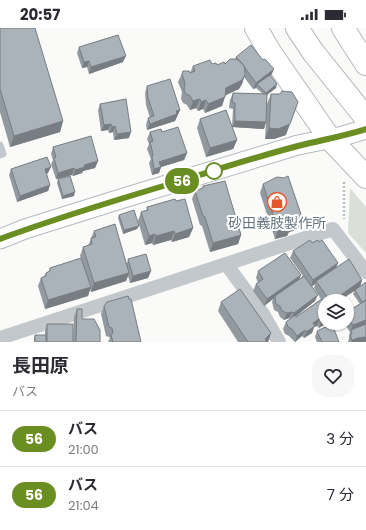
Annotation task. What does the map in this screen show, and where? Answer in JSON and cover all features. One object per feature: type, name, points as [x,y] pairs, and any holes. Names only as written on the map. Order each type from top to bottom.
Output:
[{"type":"highway","points":[[256,28],[270,52],[366,178]]},
{"type":"highway","points":[[297,28],[313,52],[366,118]]},
{"type":"highway","points":[[314,28],[366,109]]},
{"type":"highway","points":[[343,28],[366,64]]},
{"type":"highway","points":[[358,28],[366,43]]},
{"type":"street","points":[[0,239],[25,229],[114,201],[298,146],[336,138],[366,129]]},
{"type":"street","points":[[0,338],[28,335],[226,264],[333,229],[366,272]]},
{"type":"street","points":[[226,264],[263,314],[279,342]]},
{"type":"lane","points":[[0,145],[3,154],[0,155]]},
{"type":"path","points":[[344,176],[344,222]]},
{"type":"shaded area","points":[[350,188],[366,207],[366,253],[348,233]]},
{"type":"building","points":[[0,28],[35,28],[63,121],[14,136],[0,89]]},
{"type":"building","points":[[118,35],[126,56],[91,67],[89,61],[84,62],[79,47]]},
{"type":"building","points":[[251,45],[263,60],[265,59],[274,69],[256,83],[236,57]]},
{"type":"building","points":[[230,59],[240,61],[244,66],[245,75],[242,80],[226,88],[225,97],[208,104],[206,100],[201,102],[200,99],[193,101],[190,96],[186,94],[184,90],[185,83],[182,74],[183,71],[189,71],[190,73],[195,71],[193,66],[210,60],[212,64],[216,63],[217,65],[224,62],[225,64]]},
{"type":"building","points":[[270,75],[277,84],[266,93],[257,84]]},
{"type":"building","points":[[170,79],[180,110],[176,111],[177,114],[150,124],[148,118],[154,116],[148,98],[147,86]]},
{"type":"building","points":[[282,91],[292,92],[298,102],[290,124],[278,129],[269,128],[271,94],[280,94]]},
{"type":"building","points":[[233,93],[267,94],[266,122],[235,121],[235,103],[232,102]]},
{"type":"building","points":[[126,99],[131,132],[117,134],[115,126],[112,127],[111,124],[104,125],[100,104]]},
{"type":"building","points":[[226,110],[237,140],[210,148],[200,119]]},
{"type":"building","points":[[178,127],[187,153],[159,162],[161,167],[154,169],[153,154],[150,142],[153,141],[150,132],[161,129],[162,132]]},
{"type":"building","points":[[91,136],[98,161],[84,165],[85,167],[75,170],[74,168],[58,173],[53,147]]},
{"type":"building","points":[[47,157],[51,167],[45,169],[50,185],[20,196],[11,169]]},
{"type":"building","points":[[70,176],[75,192],[63,196],[58,179]]},
{"type":"building","points":[[288,176],[303,220],[291,224],[291,227],[278,230],[263,184],[277,177],[284,178]]},
{"type":"building","points":[[225,181],[241,235],[213,243],[195,191],[203,188],[203,186]]},
{"type":"building","points":[[175,199],[176,201],[185,199],[193,228],[175,234],[174,231],[156,236],[155,234],[149,236],[141,212],[148,210],[147,207]]},
{"type":"building","points":[[134,210],[139,226],[124,230],[119,215]]},
{"type":"building","points":[[115,224],[129,273],[94,283],[83,247],[92,244],[91,238],[96,237],[94,231]]},
{"type":"building","points":[[310,240],[312,243],[322,240],[338,263],[313,280],[293,251]]},
{"type":"building","points":[[285,253],[301,275],[267,299],[256,284],[263,279],[258,271]]},
{"type":"building","points":[[146,254],[151,271],[133,276],[128,259]]},
{"type":"building","points":[[81,258],[91,287],[48,300],[41,278],[46,276],[46,273],[50,271],[50,268]]},
{"type":"building","points":[[349,259],[362,280],[342,294],[325,294],[316,281]]},
{"type":"building","points":[[304,276],[318,295],[294,313],[282,311],[280,306],[276,304],[275,296]]},
{"type":"building","points":[[366,282],[366,300],[362,302],[355,290]]},
{"type":"building","points":[[240,289],[271,333],[265,339],[267,342],[248,342],[221,302]]},
{"type":"building","points":[[128,296],[129,299],[131,299],[141,342],[113,342],[111,335],[113,333],[112,328],[109,327],[104,306],[107,302]]},
{"type":"building","points":[[366,300],[366,320],[354,325],[354,308]]},
{"type":"building","points":[[318,302],[318,320],[313,323],[315,326],[306,332],[305,330],[297,336],[292,329],[288,327],[286,322],[295,315],[296,317]]},
{"type":"building","points":[[77,309],[82,309],[82,319],[94,319],[100,330],[100,342],[76,342]]},
{"type":"building","points":[[47,324],[73,324],[73,342],[47,342]]},
{"type":"building","points":[[366,324],[366,337],[352,340],[350,335],[352,334],[351,330]]},
{"type":"building","points":[[334,330],[339,342],[322,342],[317,331]]},
{"type":"building","points":[[35,335],[46,335],[46,342],[35,342]]},
{"type":"bus line","name":"56","points":[[0,239],[25,229],[270,154],[366,129]]},
{"type":"place","name":"砂田義肢製作所","points":[[277,202]]}]
